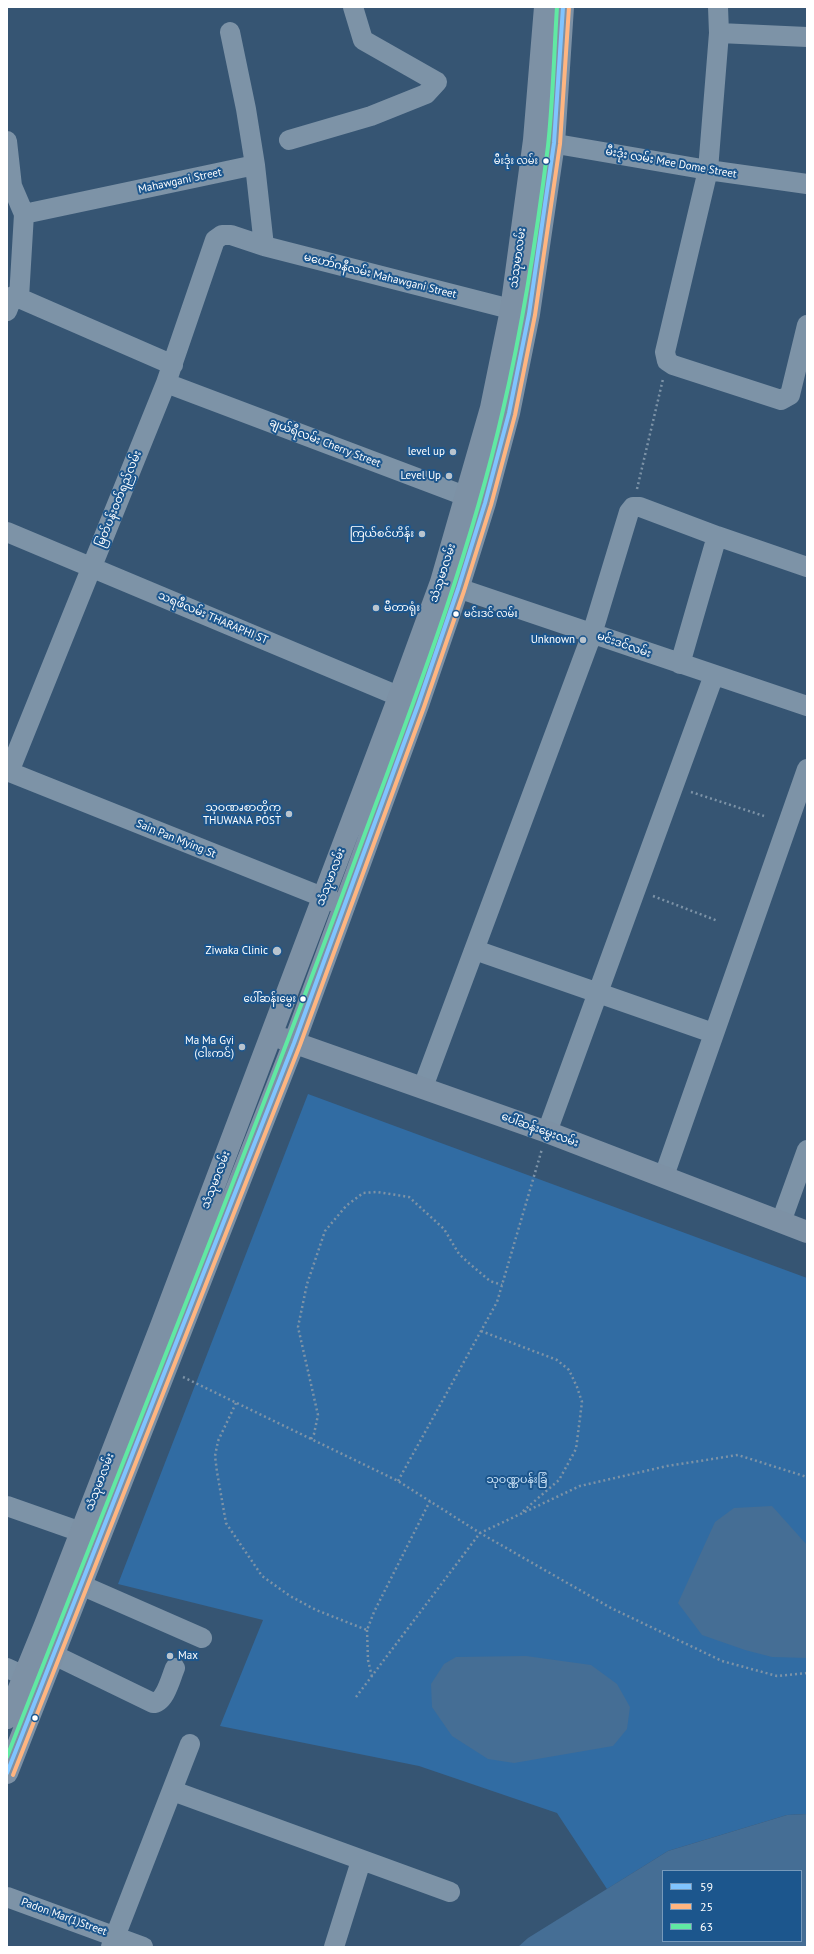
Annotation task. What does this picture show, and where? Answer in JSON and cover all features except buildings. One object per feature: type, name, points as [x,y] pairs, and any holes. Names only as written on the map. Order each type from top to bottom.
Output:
[{"type":"main road","name":"သံသုမာလမ်း","points":[[544,141],[545,7]]},
{"type":"main road","name":"သံသုမာလမ်း","points":[[7,1773],[25,1676],[54,1655],[294,1043],[345,906],[409,701],[450,586],[476,500],[491,408],[520,312],[563,7]]},
{"type":"main road","name":"သံသုမာလမ်း","points":[[7,1718],[81,1532],[323,898],[409,701]]},
{"type":"main road","name":"ပေါ်ဆန်းမွှေးလမ်း","points":[[271,1035],[423,1087],[547,1132],[807,1232]]},
{"type":"street","points":[[290,140],[371,116],[426,94],[437,82],[363,40],[353,7]]},
{"type":"street","points":[[718,7],[719,33],[708,170],[665,352],[667,361],[673,365],[781,400],[790,396],[807,328]]},
{"type":"street","points":[[230,32],[246,109],[255,165],[264,246]]},
{"type":"street","points":[[719,33],[807,37]]},
{"type":"street","points":[[7,141],[12,186],[24,214],[13,302]]},
{"type":"street","name":"မီးဒုံး လမ်း Mee Dome Street","points":[[544,141],[708,170],[807,184]]},
{"type":"street","name":"Mahawgani Street","points":[[24,214],[255,165]]},
{"type":"street","name":"မြတ်ပန်းဝတ်ရည်လမ်း","points":[[8,772],[169,374],[215,240],[222,235],[231,236]]},
{"type":"street","name":"မဟော်ဂနီလမ်း Mahawgani Street","points":[[231,236],[264,246],[520,312]]},
{"type":"street","points":[[7,275],[10,281],[13,302]]},
{"type":"street","name":"ချယ်ရီလမ်း Cherry Street","points":[[13,302],[169,374],[476,500]]},
{"type":"street","points":[[423,1087],[592,634],[629,512],[633,507],[640,507],[717,536],[807,567]]},
{"type":"street","name":"သရဖီလမ်း THARAPHI ST","points":[[7,532],[409,701]]},
{"type":"street","points":[[680,664],[717,536]]},
{"type":"street","name":"မင်းဒင်လမ်း","points":[[450,586],[807,706]]},
{"type":"street","points":[[547,1132],[714,675]]},
{"type":"street","points":[[664,1176],[807,769]]},
{"type":"street","name":"Sain Pan Mying St","points":[[8,772],[345,906]]},
{"type":"street","points":[[475,950],[598,991],[714,1033]]},
{"type":"street","points":[[781,1222],[807,1150]]},
{"type":"street","points":[[7,1506],[81,1532]]},
{"type":"street","points":[[81,1585],[202,1638]]},
{"type":"street","points":[[54,1655],[153,1703],[157,1703],[162,1699],[175,1668]]},
{"type":"street","points":[[114,1941],[190,1744]]},
{"type":"street","points":[[172,1791],[361,1861],[450,1892]]},
{"type":"street","points":[[334,1947],[361,1861]]},
{"type":"street","name":"Padon Mar(1)Street","points":[[7,1897],[114,1941],[143,1947]]},
{"type":"path","points":[[633,507],[667,361]]},
{"type":"path","points":[[673,786],[764,816]]},
{"type":"path","points":[[635,889],[718,920]]},
{"type":"path","points":[[398,1481],[497,1302],[547,1132]]},
{"type":"path","points":[[311,1438],[314,1434],[318,1414],[298,1327],[307,1284],[325,1231],[346,1206],[363,1193],[378,1192],[409,1197],[444,1229],[459,1254],[471,1266],[490,1281],[502,1285]]},
{"type":"path","points":[[481,1331],[557,1360],[569,1370],[578,1387],[582,1402],[576,1449],[559,1480],[518,1515]]},
{"type":"path","points":[[166,1369],[398,1481],[480,1532],[611,1608],[722,1661],[777,1676],[807,1673]]},
{"type":"path","points":[[236,1403],[218,1441],[215,1456],[216,1472],[226,1523],[262,1576],[290,1596],[316,1610],[367,1630]]},
{"type":"path","points":[[356,1697],[480,1532],[580,1486],[667,1466],[738,1455],[807,1477]]},
{"type":"path","points":[[372,1677],[368,1660],[367,1630],[374,1612],[430,1501]]},
{"type":"green space","name":"သုဝဏ္ဏပန်းခြံ","points":[[308,1094],[807,1278],[807,1814],[787,1815],[668,1851],[607,1889],[557,1813],[419,1766],[220,1726],[263,1620],[118,1584]]},
{"type":"shaded area","points":[[772,1506],[807,1545],[807,1658],[772,1657],[745,1650],[702,1635],[678,1603],[715,1522],[734,1508]]},
{"type":"shaded area","points":[[526,1656],[591,1665],[617,1684],[630,1707],[627,1729],[613,1746],[514,1763],[488,1759],[452,1736],[432,1707],[431,1684],[444,1664],[456,1657]]},
{"type":"shaded area","points":[[807,1814],[807,1947],[518,1947],[528,1938],[668,1851],[787,1815]]},
{"type":"transit line","name":"63","points":[[7,1757],[305,994],[411,709],[471,531],[503,410],[529,279],[548,146],[557,7]]},
{"type":"transit line","name":"59","points":[[7,1773],[294,1043],[418,705],[458,589],[485,503],[509,413],[529,314],[554,143],[563,7]]},
{"type":"transit line","name":"25","points":[[13,1775],[300,1045],[424,707],[464,591],[491,505],[515,415],[535,315],[560,144],[569,7]]},
{"type":"place","name":"မီးဒုံး လမ်း","points":[[546,161]]},
{"type":"place","name":"level up","points":[[453,452]]},
{"type":"place","name":"Level Up","points":[[449,476]]},
{"type":"place","name":"ကြယ်စင်ဟိန်း","points":[[422,534]]},
{"type":"place","name":"မီတာရုံး","points":[[376,608]]},
{"type":"place","name":"မင်းဒင် လမ်း","points":[[456,614]]},
{"type":"place","name":"Unknown","points":[[583,640]]},
{"type":"place","name":"သုဝဏၧစာတိုက္ THUWANA POST","points":[[289,814]]},
{"type":"place","name":"Ziwaka Clinic","points":[[277,951]]},
{"type":"place","name":"ပေါ်ဆန်းမွှေး","points":[[303,999]]},
{"type":"place","name":"Ma Ma Gyi (ငါးကင်)","points":[[242,1047]]},
{"type":"place","name":"Max","points":[[170,1656]]}]
